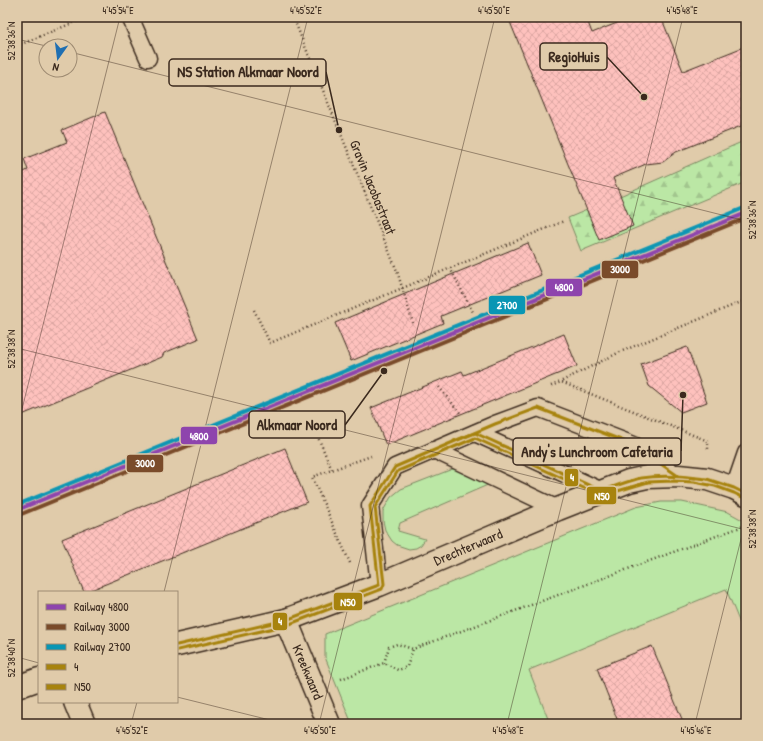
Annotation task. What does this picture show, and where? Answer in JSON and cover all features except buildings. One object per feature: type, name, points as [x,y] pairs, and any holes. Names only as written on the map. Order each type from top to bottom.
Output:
[{"type":"street","name":"Drechterwaard","points":[[178,645],[286,620],[378,585],[558,509],[629,481],[647,477],[678,476],[707,479],[740,491]]},
{"type":"street","name":"Kreekwaard","points":[[286,620],[329,724]]},
{"type":"street","points":[[17,687],[38,679]]},
{"type":"street","points":[[75,703],[84,724]]},
{"type":"lane","points":[[130,17],[148,58]]},
{"type":"lane","name":"Drechterwaard","points":[[378,585],[370,506],[395,467],[474,433],[538,408],[634,445],[678,476]]},
{"type":"lane","points":[[474,433],[602,491]]},
{"type":"lane","points":[[434,450],[558,509]]},
{"type":"lane","points":[[740,491],[746,453]]},
{"type":"path","points":[[17,46],[87,17]]},
{"type":"path","name":"Gravin Jacobastraat","points":[[293,17],[390,253],[413,322]]},
{"type":"path","points":[[254,310],[270,343],[564,221]]},
{"type":"path","points":[[450,268],[474,314]]},
{"type":"path","points":[[561,382],[620,352],[746,300]]},
{"type":"path","points":[[439,387],[461,414]]},
{"type":"path","points":[[314,428],[332,470]]},
{"type":"path","points":[[384,663],[389,647],[398,644],[413,649],[746,525]]},
{"type":"path","points":[[314,688],[384,663],[398,670],[407,667],[413,649]]},
{"type":"green space","points":[[746,140],[746,182],[581,251],[568,218]]},
{"type":"green space","points":[[455,468],[490,484],[400,523],[398,531],[425,539],[421,545],[416,548],[409,549],[397,545],[392,541],[385,530],[383,521],[383,511],[391,497],[401,489]]},
{"type":"green space","points":[[661,502],[682,502],[728,512],[746,522],[746,638],[726,589],[529,670],[550,724],[352,724],[325,657],[325,634],[636,507]]},
{"type":"rail line","name":"2700","points":[[17,505],[744,208]]},
{"type":"rail line","name":"4800","points":[[17,510],[746,213]]},
{"type":"rail line","name":"3000","points":[[19,515],[746,218]]},
{"type":"transit line","name":"4","points":[[379,585],[370,506],[395,467],[495,424],[538,408],[634,445],[678,476],[707,479],[734,488],[746,494]]},
{"type":"transit line","name":"4","points":[[454,441],[475,433],[602,491],[626,482],[654,476],[695,478]]},
{"type":"transit line","name":"N50","points":[[178,650],[287,625],[382,589],[384,584],[375,507],[398,471],[475,438],[601,496],[648,482],[673,481],[694,482],[715,486],[744,498]]},
{"type":"transit line","name":"4","points":[[178,645],[286,620],[379,585]]},
{"type":"place","name":"RegioHuis","points":[[644,97]]},
{"type":"place","name":"NS Station Alkmaar Noord","points":[[339,130]]},
{"type":"place","name":"Alkmaar Noord","points":[[384,371]]},
{"type":"place","name":"Andy's Lunchroom Cafetaria","points":[[683,395]]}]
